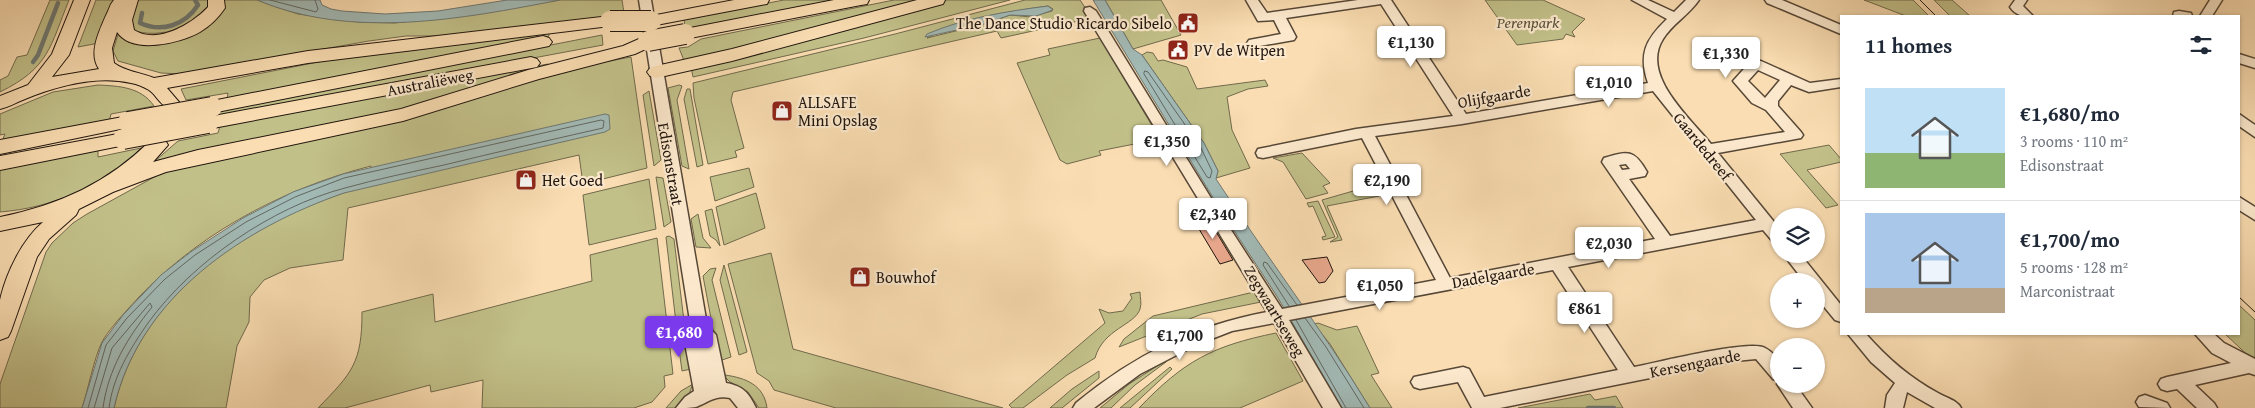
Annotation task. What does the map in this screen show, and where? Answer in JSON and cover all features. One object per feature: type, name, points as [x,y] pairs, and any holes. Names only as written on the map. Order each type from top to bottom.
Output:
[{"type":"main road","points":[[34,89],[60,55],[82,0]]},
{"type":"main road","points":[[118,75],[105,65],[103,48],[120,0]]},
{"type":"main road","points":[[130,0],[122,24],[124,30],[134,38],[145,40],[177,35],[202,24],[217,8],[216,0]]},
{"type":"main road","name":"Australiëweg","points":[[210,115],[611,25],[681,16],[761,0]]},
{"type":"main road","points":[[0,224],[50,213],[161,166],[402,115],[648,41],[861,0]]},
{"type":"main road","points":[[656,72],[732,55],[937,0]]},
{"type":"main road","points":[[155,84],[308,56],[611,25]]},
{"type":"main road","name":"Australiëweg","points":[[0,163],[126,131],[210,115],[615,51]]},
{"type":"main road","points":[[0,104],[34,89],[64,80],[118,75],[145,80],[155,84],[165,92],[170,102]]},
{"type":"main road","name":"Australiëweg","points":[[0,147],[126,131]]},
{"type":"main road","points":[[107,188],[140,164],[158,145]]},
{"type":"main road","points":[[0,331],[27,255],[42,234],[76,203]]},
{"type":"street","name":"Edisonstraat","points":[[645,0],[699,328],[692,338],[711,392]]},
{"type":"street","points":[[1252,0],[1263,18],[1385,0],[1462,120]]},
{"type":"street","points":[[1638,0],[1676,18]]},
{"type":"street","name":"Gaardedreef","points":[[1693,0],[1654,42],[1649,51],[1649,69],[1656,86],[1770,229]]},
{"type":"street","points":[[1771,0],[1840,30]]},
{"type":"street","points":[[2022,0],[2016,7],[2026,15]]},
{"type":"street","points":[[2207,15],[2216,0]]},
{"type":"street","name":"Zegwaartseweg","points":[[1090,11],[1213,213],[1280,315],[1332,408]]},
{"type":"street","points":[[1254,43],[1289,37],[1278,15]]},
{"type":"street","points":[[2240,58],[2255,64]]},
{"type":"street","points":[[1706,150],[1796,135],[1771,107],[1757,100],[1740,81],[1756,64],[1809,88],[1840,84]]},
{"type":"street","points":[[1771,107],[1771,100],[1789,79]]},
{"type":"street","name":"Olijfgaarde","points":[[1263,153],[1356,134],[1462,120],[1656,86]]},
{"type":"street","points":[[2240,120],[2255,132]]},
{"type":"street","points":[[1367,134],[1445,283]]},
{"type":"street","points":[[1619,176],[1666,243]]},
{"type":"street","points":[[2240,203],[2255,215]]},
{"type":"street","name":"Dadelgaarde","points":[[1082,408],[1117,378],[1175,346],[1231,325],[1445,283],[1766,224]]},
{"type":"street","name":"Kersengaarde","points":[[1557,263],[1631,376]]},
{"type":"street","points":[[1798,263],[1806,273]]},
{"type":"street","points":[[1825,295],[1840,311]]},
{"type":"street","points":[[1857,335],[1882,364],[1904,382],[1952,408]]},
{"type":"street","points":[[2203,335],[2218,348],[2253,367]]},
{"type":"street","name":"Kersengaarde","points":[[1420,382],[1463,374],[1479,405],[1735,354],[1759,352],[1770,362]]},
{"type":"street","points":[[2208,408],[2174,383],[2253,367]]},
{"type":"street","points":[[1894,408],[1896,396],[1904,382]]},
{"type":"street","points":[[685,408],[711,392],[726,390],[739,395],[747,408]]},
{"type":"street","points":[[1792,393],[1803,408]]},
{"type":"green space","points":[[50,0],[69,0],[46,55],[29,74],[0,92],[0,80],[8,76],[17,57],[27,55]]},
{"type":"green space","points":[[96,0],[115,0],[99,43],[78,47]]},
{"type":"green space","points":[[137,0],[209,0],[206,9],[190,24],[166,32],[142,33],[133,30],[130,23]]},
{"type":"green space","points":[[223,0],[257,0],[298,14],[359,22],[395,23],[476,14],[560,0],[622,0],[624,13],[600,18],[447,36],[406,36],[369,41],[182,74],[161,73],[118,61],[113,51],[119,31],[167,41]]},
{"type":"green space","points":[[784,0],[841,0],[685,29],[684,19]]},
{"type":"green space","points":[[894,0],[929,0],[685,63],[679,48],[688,47],[701,39]]},
{"type":"green space","points":[[946,0],[1010,0],[864,38],[693,77],[691,67]]},
{"type":"green space","points":[[1025,0],[1080,0],[1092,18],[1001,38],[997,31],[733,92],[731,100],[744,148],[735,151],[737,157],[708,164],[694,98],[693,83]],"holes":[[[1048,6],[1053,9],[1052,11],[1031,17],[1010,15],[984,24],[927,38],[941,31],[986,17]]]},
{"type":"green space","points":[[1105,0],[1161,0],[1181,35],[1133,49]]},
{"type":"green space","name":"Perenpark","points":[[1485,0],[1543,0],[1585,19],[1572,32],[1575,37],[1566,34],[1563,39],[1517,45]]},
{"type":"green space","points":[[1864,0],[1913,0],[1928,15],[1903,15]]},
{"type":"green space","points":[[1934,0],[1952,0],[1969,15],[1949,15]]},
{"type":"green space","points":[[550,33],[548,37],[227,99],[228,93],[186,100],[181,89],[349,56]]},
{"type":"green space","points":[[602,35],[603,45],[211,118],[213,111]]},
{"type":"green space","points":[[1100,38],[1160,139],[1099,151],[1101,155],[1067,164],[1060,160],[1017,63],[1050,55],[1048,49]]},
{"type":"green space","points":[[1147,52],[1153,53],[1158,61],[1163,60],[1187,67],[1197,89],[1265,80],[1268,86],[1248,89],[1227,97],[1232,130],[1250,168],[1216,178],[1218,171],[1204,143],[1142,55]]},
{"type":"green space","points":[[631,57],[647,168],[583,184],[579,155],[348,208],[343,260],[290,268],[264,280],[250,297],[249,322],[237,346],[226,408],[114,408],[128,366],[149,328],[176,294],[209,264],[245,239],[284,217],[366,186],[371,166],[303,188],[270,203],[208,239],[179,260],[153,283],[110,329],[104,338],[96,357],[82,408],[0,408],[0,384],[46,252],[52,243],[73,223],[87,214],[167,170],[482,94],[604,62]]},
{"type":"green space","points":[[548,64],[549,66],[378,116],[155,161],[178,141],[218,133],[220,126]]},
{"type":"green space","points":[[98,85],[122,87],[136,91],[154,106],[111,114],[109,122],[2,141],[5,134],[0,135],[0,114],[53,92]]},
{"type":"green space","points":[[682,86],[677,100],[689,169],[682,166],[668,88]]},
{"type":"green space","points":[[687,89],[690,89],[703,165],[697,167],[684,99]]},
{"type":"green space","points":[[649,91],[661,160],[654,166],[643,95]]},
{"type":"green space","points":[[1829,145],[1840,158],[1840,162],[1807,170],[1838,205],[1826,208],[1780,154]]},
{"type":"green space","points":[[141,148],[111,173],[76,193],[39,206],[0,212],[0,169],[98,150],[98,157]]},
{"type":"green space","points":[[1302,153],[1330,183],[1323,186],[1328,193],[1306,199],[1283,162],[1273,158]]},
{"type":"green space","points":[[749,168],[754,187],[715,201],[710,177]]},
{"type":"green space","points":[[656,177],[663,178],[671,222],[664,227]]},
{"type":"green space","points":[[649,179],[656,229],[589,245],[583,195]]},
{"type":"green space","points":[[1374,185],[1379,196],[1327,206],[1342,240],[1330,242],[1338,237],[1322,200]]},
{"type":"green space","points":[[756,193],[765,228],[724,245],[716,207]]},
{"type":"green space","points":[[1318,201],[1335,237],[1323,240],[1322,237],[1326,236],[1313,206],[1309,207],[1307,203]]},
{"type":"green space","points":[[712,209],[720,246],[710,236],[705,211]]},
{"type":"green space","points":[[698,214],[703,238],[711,248],[696,247],[691,219]]},
{"type":"green space","points":[[669,236],[674,239],[684,321],[676,323],[666,237]]},
{"type":"green space","points":[[657,238],[673,374],[664,376],[665,387],[652,402],[634,408],[482,408],[483,380],[431,392],[430,385],[345,408],[318,408],[347,376],[353,366],[360,344],[362,312],[433,294],[435,322],[592,281],[590,255]]},
{"type":"green space","points":[[771,253],[793,349],[1003,408],[836,408],[774,390],[769,381],[757,373],[728,264]]},
{"type":"green space","points":[[724,265],[747,352],[739,355],[720,280]]},
{"type":"green space","points":[[716,268],[712,280],[731,357],[719,361],[703,276],[710,269]]},
{"type":"green space","points":[[1258,291],[1261,302],[1202,314],[1119,347],[1124,339],[1153,316]]},
{"type":"green space","points":[[1140,292],[1141,307],[1137,315],[1105,340],[1095,358],[1067,375],[1023,408],[1012,408],[1009,405],[1105,323],[1099,309],[1109,313],[1123,311],[1132,298],[1130,294]]},
{"type":"green space","points":[[2240,306],[2255,320],[2255,362],[2226,335],[2240,335]]},
{"type":"green space","points":[[1318,323],[1337,330],[1357,326],[1379,373],[1371,375],[1392,408],[1370,408],[1330,344],[1314,324]]},
{"type":"green space","points":[[1276,333],[1303,381],[1240,408],[1139,408],[1170,378],[1200,358],[1234,344]]},
{"type":"green space","points":[[687,339],[691,369],[682,371],[678,342]]},
{"type":"green space","points":[[1165,361],[1135,385],[1111,408],[1100,408],[1129,384]]},
{"type":"green space","points":[[1170,367],[1172,369],[1130,408],[1120,408]]},
{"type":"green space","points":[[1099,371],[1099,378],[1062,408],[1050,408],[1072,389]]},
{"type":"green space","points":[[725,375],[740,378],[753,384],[762,394],[767,408],[759,408],[748,392],[730,382]]},
{"type":"green space","points":[[693,384],[689,394],[676,408],[666,408],[681,391]]},
{"type":"green space","points":[[1590,394],[1595,400],[1616,396],[1623,408],[1518,408]]},
{"type":"water","points":[[257,0],[320,0],[322,5],[331,9],[385,14],[438,11],[507,0],[560,0],[446,19],[369,23],[331,20],[293,12]]},
{"type":"water","points":[[1093,0],[1105,0],[1133,49],[1142,55],[1204,143],[1218,171],[1216,179],[1333,350],[1370,408],[1342,408],[1278,298],[1220,209]]},
{"type":"water","points":[[1048,6],[1053,10],[1036,16],[1010,15],[984,24],[925,37],[927,34],[941,28],[971,19]]},
{"type":"water","points":[[605,114],[609,115],[610,129],[605,132],[344,193],[306,208],[269,226],[233,247],[200,272],[171,300],[146,332],[127,368],[114,408],[82,408],[102,343],[123,315],[161,275],[192,251],[243,218],[293,192],[343,174]]},
{"type":"building","points":[[1206,215],[1233,260],[1220,264],[1193,219]]},
{"type":"building","points":[[1327,257],[1333,271],[1325,282],[1319,283],[1302,260]]},
{"type":"waterway","points":[[142,13],[140,23],[148,26],[165,27],[187,18],[198,5],[195,0]]},
{"type":"waterway","points":[[33,62],[38,55],[58,3]]},
{"type":"waterway","points":[[1588,408],[1614,408]]},
{"type":"tram line","points":[[1920,0],[1935,15]]},
{"type":"tram line","points":[[2240,298],[2255,312]]},
{"type":"place","name":"The Dance Studio Ricardo Sibelo","points":[[1188,23]]},
{"type":"place","name":"PV de Witpen","points":[[1178,50]]},
{"type":"place","name":"ALLSAFE Mini Opslag","points":[[782,111]]},
{"type":"place","name":"Het Goed","points":[[526,180]]},
{"type":"place","name":"Bouwhof","points":[[860,277]]}]
